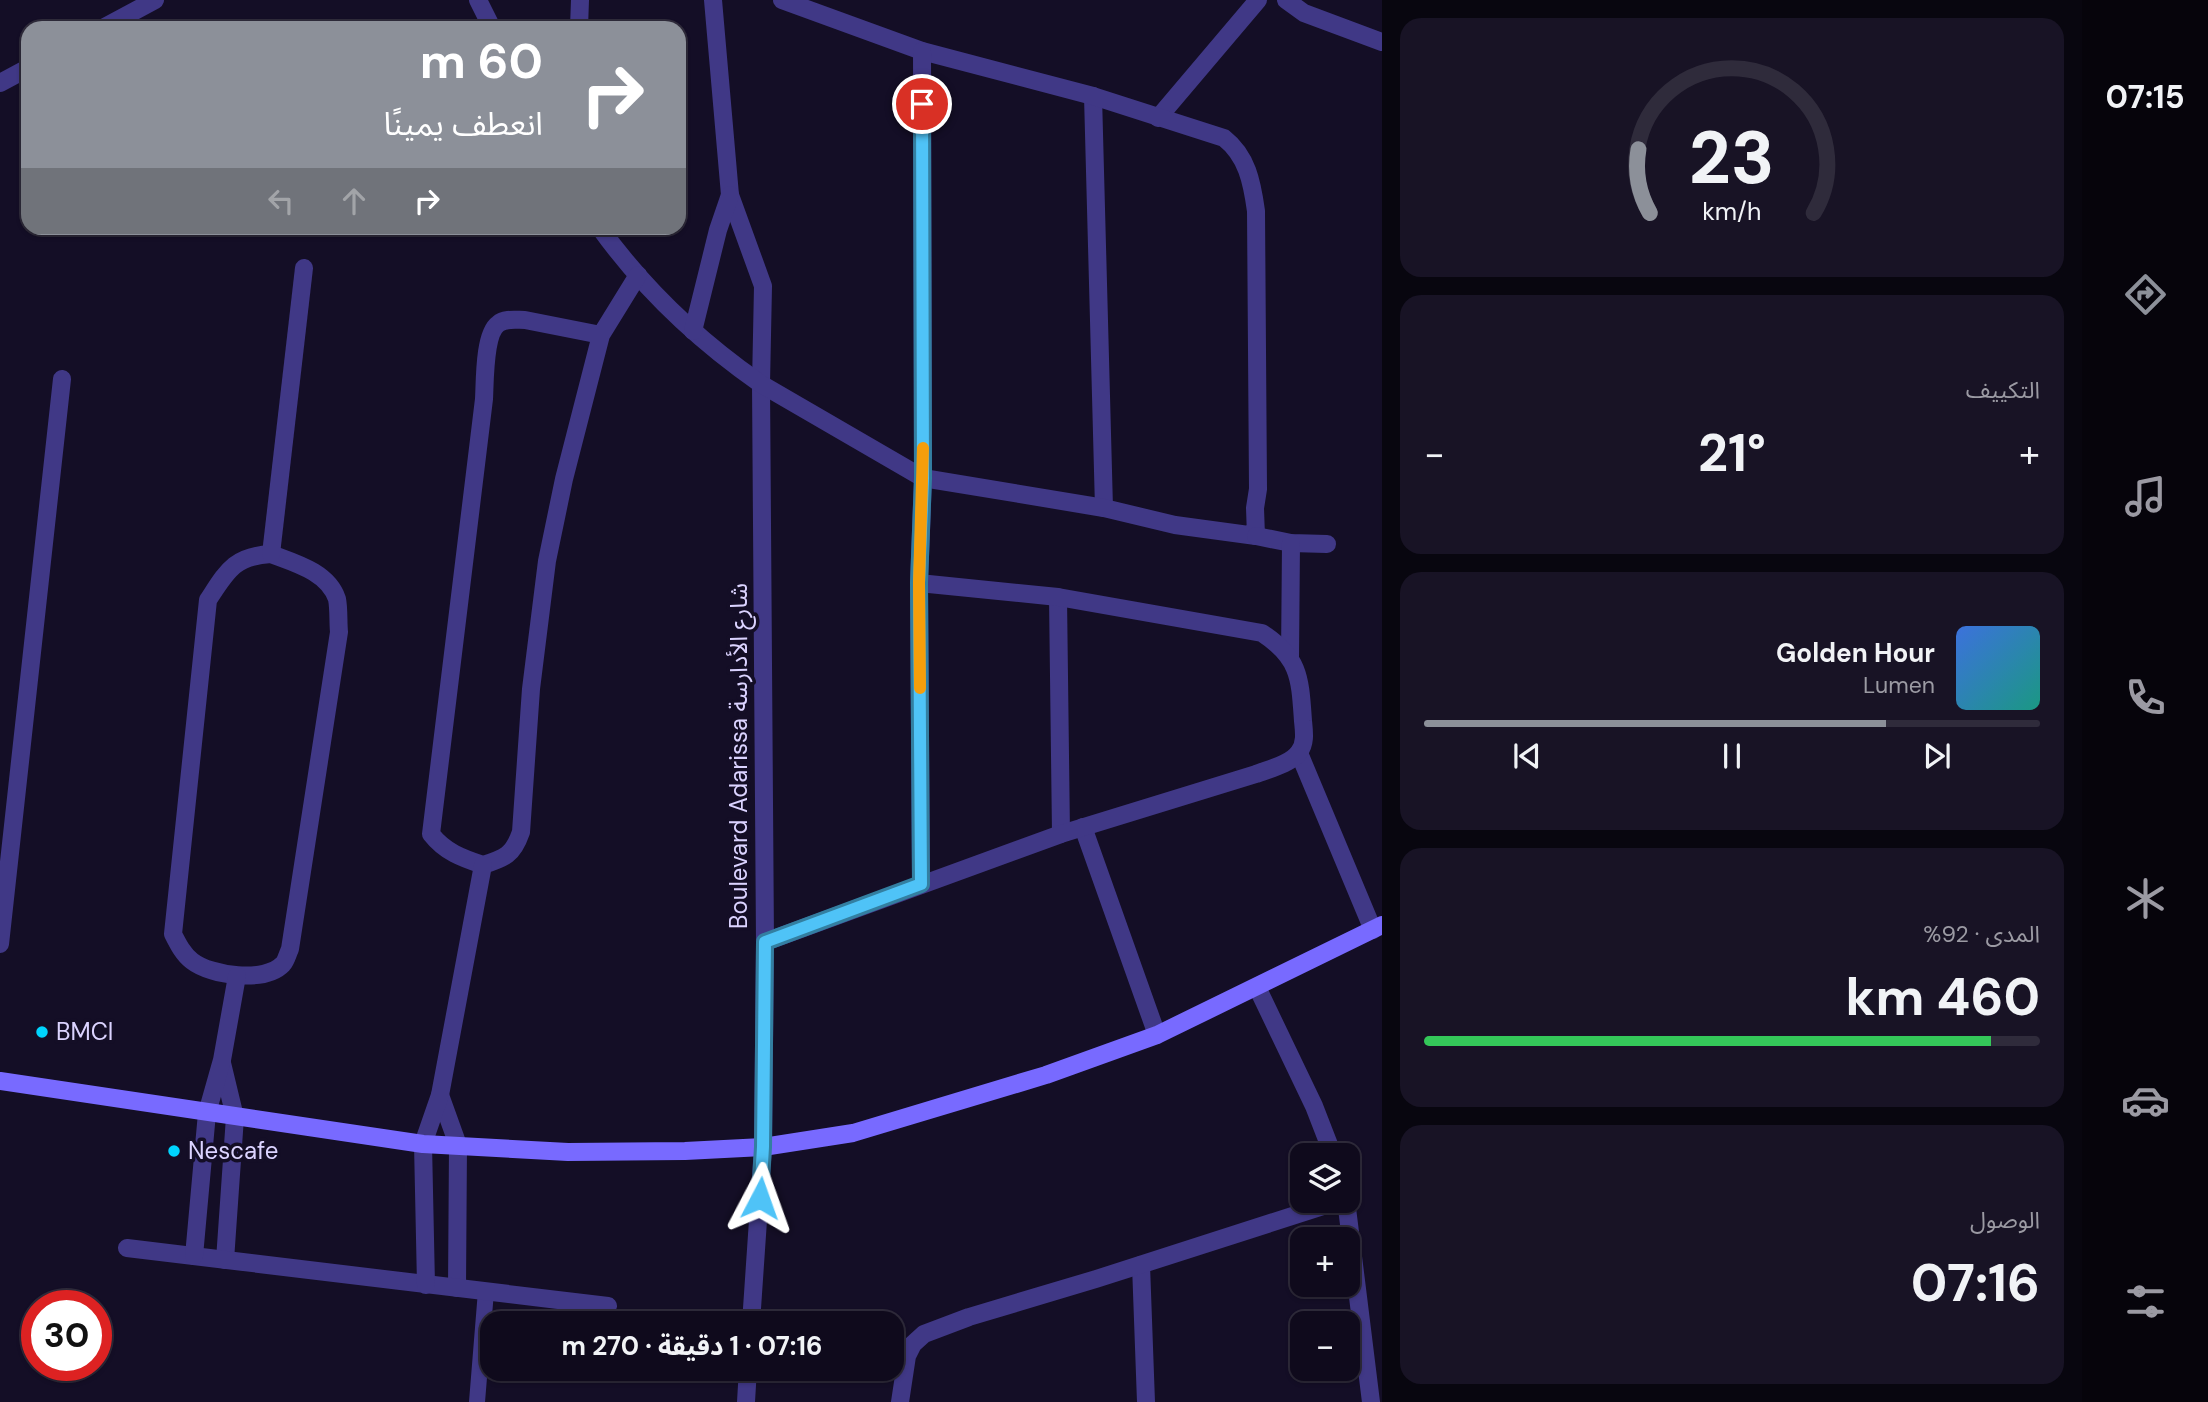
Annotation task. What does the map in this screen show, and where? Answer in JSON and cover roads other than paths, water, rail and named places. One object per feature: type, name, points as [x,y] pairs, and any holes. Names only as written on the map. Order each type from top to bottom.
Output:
[{"type":"street","points":[[116,21],[155,0]]},
{"type":"street","points":[[478,0],[488,21]]},
{"type":"street","points":[[579,21],[580,0]]},
{"type":"street","name":"Boulevard Adarissa شارع الأدارسة","points":[[713,0],[730,195],[763,286],[763,1147],[752,1311]]},
{"type":"street","points":[[1158,118],[1258,0]]},
{"type":"street","points":[[1286,0],[1304,13],[1382,42]]},
{"type":"street","points":[[792,2],[922,51],[1093,96],[1224,138],[1236,147],[1252,184],[1256,211],[1256,536]]},
{"type":"street","points":[[921,884],[919,583],[923,478],[922,51]]},
{"type":"street","points":[[0,83],[21,72]]},
{"type":"street","points":[[1093,96],[1104,508]]},
{"type":"street","name":"Boulevard Adarissa شارع الأدارسة","points":[[693,331],[718,230],[730,195]]},
{"type":"street","points":[[606,235],[638,275],[693,331],[737,368],[923,478],[1104,508],[1175,525],[1291,543],[1328,544]]},
{"type":"street","points":[[271,554],[304,268]]},
{"type":"street","points":[[601,335],[513,319],[495,325],[488,344],[484,399],[431,834],[453,854],[483,865],[508,855],[516,847],[521,832],[531,688],[547,561],[564,479],[601,335],[638,275]]},
{"type":"street","points":[[0,944],[62,379]]},
{"type":"street","points":[[1290,658],[1291,543]]},
{"type":"street","points":[[271,554],[301,565],[324,579],[337,599],[339,632],[290,949],[283,964],[269,972],[254,976],[237,976],[200,967],[180,948],[173,934],[208,600],[234,564],[254,555],[271,554]]},
{"type":"street","points":[[765,942],[1060,834],[1256,774],[1284,763],[1299,752],[1305,738],[1300,679],[1290,658],[1279,644],[1262,633],[1058,597],[919,583]]},
{"type":"street","points":[[1058,597],[1060,834]]},
{"type":"street","points":[[0,1080],[423,1144],[568,1152],[685,1151],[763,1147],[853,1133],[1046,1075],[1157,1035],[1377,928],[1299,752]]},
{"type":"street","points":[[1083,827],[1157,1035]]},
{"type":"street","points":[[426,1285],[423,1144],[440,1096],[483,865]]},
{"type":"street","points":[[194,1256],[207,1113],[222,1060],[237,976]]},
{"type":"street","points":[[1257,987],[1314,1106],[1328,1143]]},
{"type":"street","points":[[222,1060],[235,1117],[225,1260]]},
{"type":"street","points":[[440,1096],[458,1145],[457,1287]]},
{"type":"street","points":[[900,1402],[907,1356],[913,1344],[923,1334],[969,1317],[1303,1213]]},
{"type":"street","points":[[1346,1213],[1371,1402]]},
{"type":"street","points":[[127,1248],[608,1306]]},
{"type":"street","points":[[1141,1265],[1146,1402]]},
{"type":"street","points":[[746,1402],[747,1381]]},
{"type":"lane","points":[[477,1402],[486,1291]]},
{"type":"place","name":"BMCI","points":[[42,1032]]},
{"type":"place","name":"Nescafe","points":[[174,1151]]}]
